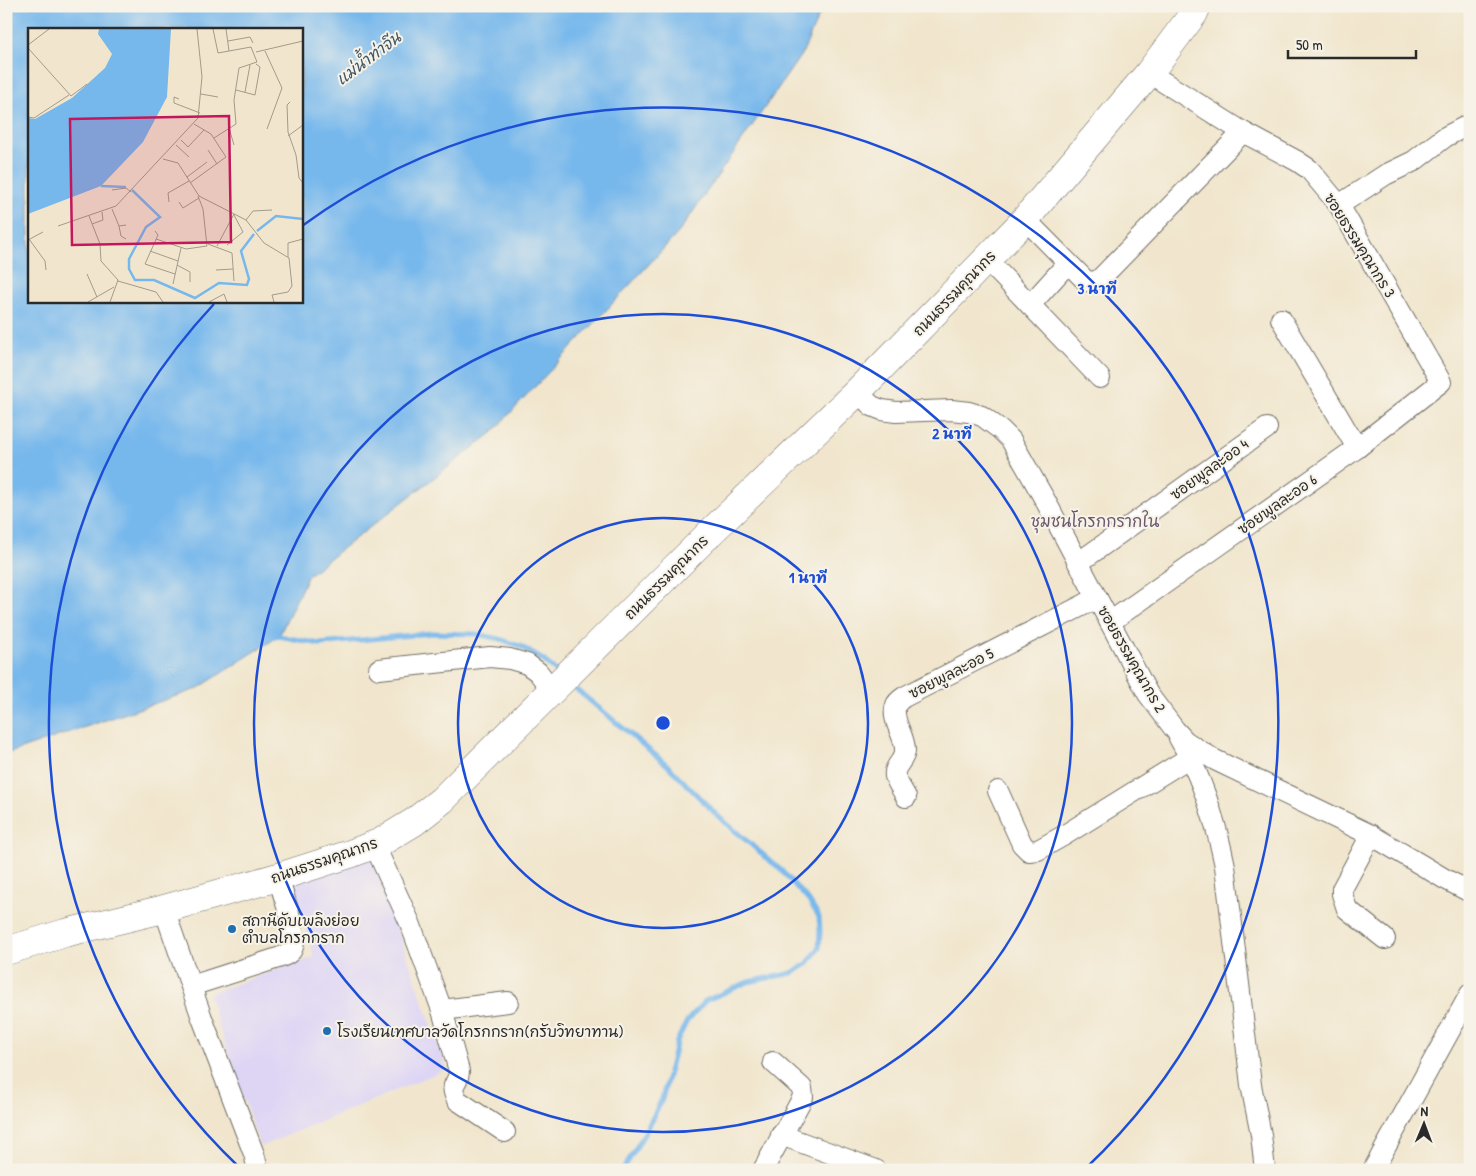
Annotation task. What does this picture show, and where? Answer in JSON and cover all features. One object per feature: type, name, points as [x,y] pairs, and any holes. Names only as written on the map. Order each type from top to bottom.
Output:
[{"type":"street","name":"ถนนธรรมคุณากร","points":[[6,951],[66,933],[164,909],[278,877],[350,854],[374,844],[414,822],[442,800],[714,529],[857,392],[987,260],[1025,219],[1149,73],[1194,13],[1197,6]]},
{"type":"street","name":"ซอยธรรมคุณากร 3","points":[[1149,73],[1243,132],[1309,169],[1339,205],[1441,382]]},
{"type":"street","points":[[1339,205],[1385,175],[1414,161],[1445,137],[1470,124]]},
{"type":"street","points":[[1025,219],[1086,281],[1097,282],[1243,132]]},
{"type":"street","points":[[987,260],[1100,378]]},
{"type":"street","points":[[1030,304],[1068,263]]},
{"type":"street","points":[[1281,318],[1357,448]]},
{"type":"street","name":"ซอยพูลละออ 6","points":[[1110,622],[1357,448],[1441,382]]},
{"type":"street","name":"ซอยธรรมคุณากร 2","points":[[857,392],[872,406],[882,410],[896,412],[951,410],[982,416],[992,422],[1011,440],[1148,694],[1185,741],[1215,760],[1370,835],[1470,892]]},
{"type":"street","name":"ซอยพูลละออ 4","points":[[1078,563],[1267,428]]},
{"type":"street","name":"ซอยพูลละออ 5","points":[[906,797],[895,775],[896,768],[905,752],[895,714],[896,704],[904,697],[1097,598]]},
{"type":"street","points":[[379,669],[490,657],[510,659],[527,664],[555,688]]},
{"type":"street","points":[[1170,723],[1190,757],[1218,833],[1225,866],[1251,1085],[1261,1135],[1265,1170]]},
{"type":"street","points":[[998,790],[1022,844],[1028,851],[1038,850],[1190,757]]},
{"type":"street","points":[[1370,835],[1342,889],[1342,894],[1346,909],[1385,939]]},
{"type":"street","points":[[374,844],[410,923],[442,1010],[459,1071],[453,1092],[457,1100],[505,1132]]},
{"type":"street","points":[[190,986],[289,953],[293,947],[294,935],[278,877]]},
{"type":"street","points":[[164,909],[224,1079],[254,1154],[258,1170]]},
{"type":"street","points":[[1373,1170],[1470,994]]},
{"type":"street","points":[[442,1010],[508,1002]]},
{"type":"street","points":[[763,1170],[801,1103],[803,1096],[802,1088],[772,1062]]},
{"type":"street","points":[[782,1135],[876,1170]]},
{"type":"shaded area","name":"โรงเรียนเทศบาลวัดโกรกกราก(กรับวิทยาทาน)","points":[[372,857],[447,1069],[260,1147],[208,994],[314,957],[292,883]]},
{"type":"water","name":"แม่น้ำท่าจีน","points":[[6,6],[823,6],[803,52],[679,232],[492,433],[308,575],[279,636],[197,689],[6,754]]},
{"type":"waterway","points":[[275,632],[279,636],[320,644],[432,633],[476,634],[520,646],[543,660],[558,673]]},
{"type":"waterway","points":[[570,684],[666,764],[719,817],[781,870],[809,901],[819,917],[819,948],[807,964],[792,973],[748,982],[705,1001],[687,1021],[677,1041],[662,1099],[623,1170]]},
{"type":"place","name":"สถานีดับเพลิงย่อย ตำบลโกรกกราก","points":[[232,929]]},
{"type":"place","name":"โรงเรียนเทศบาลวัดโกรกกราก(กรับวิทยาทาน)","points":[[327,1031]]},
{"type":"district","name":"ชุมชนโกรกกรากใน","points":[[1095,521]]}]
